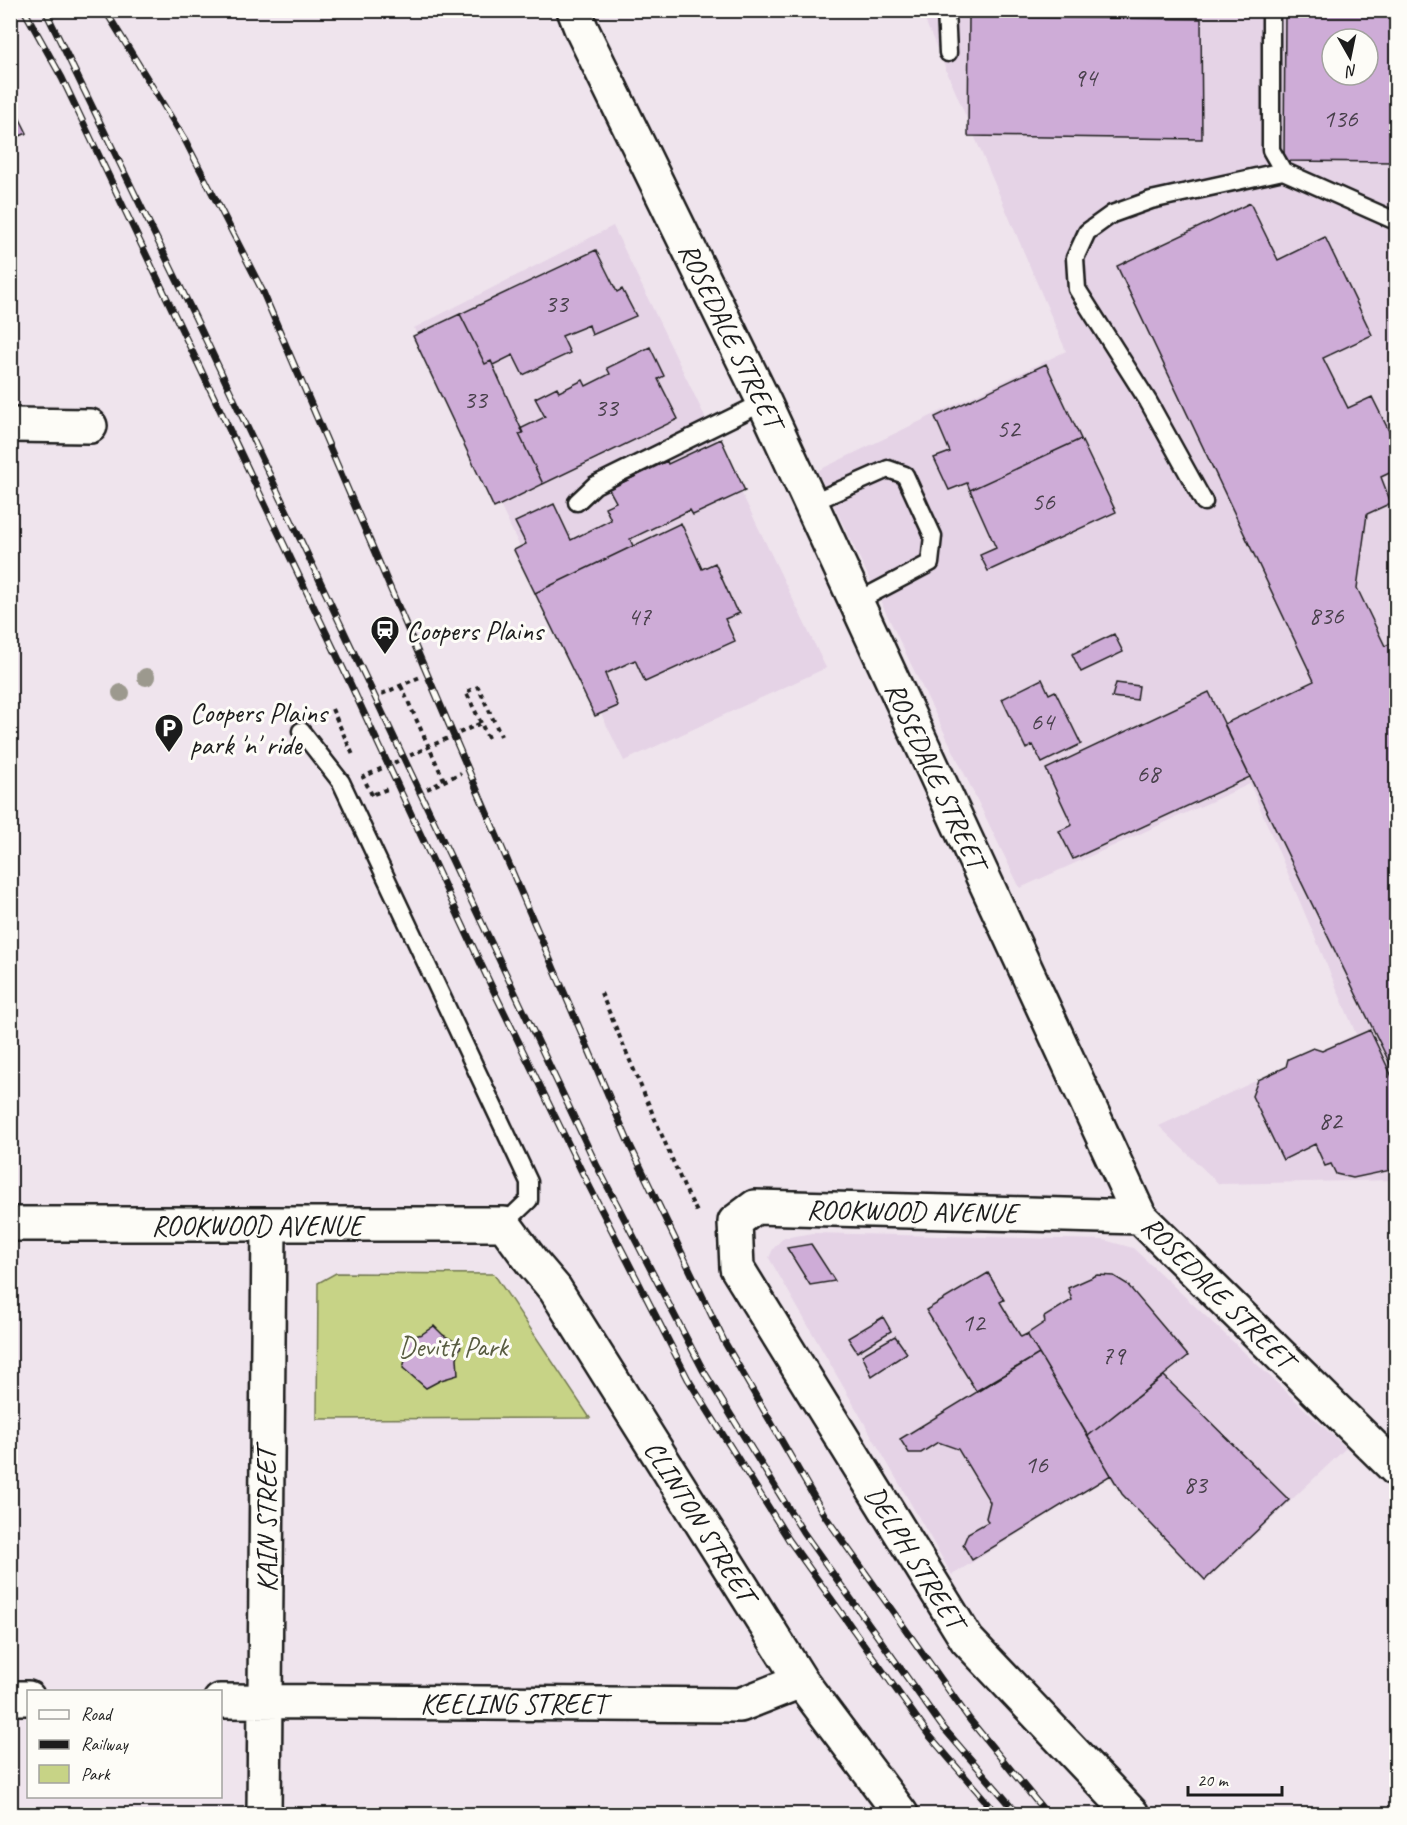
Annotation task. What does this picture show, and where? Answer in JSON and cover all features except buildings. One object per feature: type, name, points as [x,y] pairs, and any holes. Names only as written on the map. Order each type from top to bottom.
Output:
[{"type":"street","name":"ROSEDALE STREET","points":[[574,10],[764,402],[1140,1217],[1396,1469]]},
{"type":"street","points":[[10,425],[90,426]]},
{"type":"street","name":"ROOKWOOD AVENUE","points":[[737,1268],[735,1222],[755,1207],[1140,1217]]},
{"type":"street","name":"ROOKWOOD AVENUE","points":[[10,1224],[504,1224]]},
{"type":"street","name":"CLINTON STREET","points":[[504,1224],[555,1288],[801,1681],[901,1815]]},
{"type":"street","name":"KAIN STREET","points":[[264,1815],[269,1225]]},
{"type":"street","name":"DELPH STREET","points":[[737,1268],[967,1640],[1132,1815]]},
{"type":"street","name":"KEELING STREET","points":[[222,1701],[740,1705],[801,1681]]},
{"type":"street","points":[[10,1698],[27,1698]]},
{"type":"lane","points":[[946,10],[948,53]]},
{"type":"lane","points":[[1271,10],[1270,150],[1283,171],[1354,204],[1396,219]]},
{"type":"lane","points":[[1204,502],[1148,401],[1077,290],[1075,258],[1088,232],[1112,214],[1151,200],[1283,171]]},
{"type":"lane","points":[[577,502],[595,484],[764,402]]},
{"type":"lane","points":[[811,503],[888,469],[905,475],[924,516],[933,536],[930,563],[856,602]]},
{"type":"lane","points":[[301,731],[341,782],[529,1182],[529,1200],[504,1224]]},
{"type":"path","points":[[382,694],[420,677]]},
{"type":"path","points":[[401,686],[444,780]]},
{"type":"path","points":[[489,740],[466,692],[478,687],[501,736]]},
{"type":"path","points":[[332,709],[354,758]]},
{"type":"path","points":[[363,777],[481,723]]},
{"type":"path","points":[[358,767],[372,795],[390,788]]},
{"type":"path","points":[[427,789],[461,773]]},
{"type":"path","points":[[601,993],[684,1187],[698,1214]]},
{"type":"shaded area","points":[[921,11],[1396,11],[1396,1180],[1219,1184],[1159,1126],[1356,1034],[1250,784],[1020,888],[817,471],[1066,351]]},
{"type":"shaded area","points":[[613,226],[826,668],[624,761],[414,328]]},
{"type":"shaded area","points":[[813,1233],[1104,1240],[1133,1248],[1346,1448],[1205,1582],[1108,1477],[952,1575],[769,1258],[773,1249],[783,1238]]},
{"type":"green space","name":"Devitt Park","points":[[336,1273],[494,1274],[590,1418],[317,1419],[318,1283]]},
{"type":"railway","points":[[24,10],[62,78],[487,977],[581,1170],[688,1379],[789,1540],[928,1734],[997,1814]]},
{"type":"railway","points":[[45,10],[195,317],[596,1164],[703,1370],[803,1532],[941,1725],[1018,1814]]},
{"type":"railway","points":[[105,10],[185,140],[262,290],[628,1141],[724,1341],[825,1516],[970,1720],[1047,1814]]},
{"type":"place","name":"Coopers Plains","points":[[385,656]]},
{"type":"place","name":"Coopers Plains park 'n' ride","points":[[169,754]]}]
